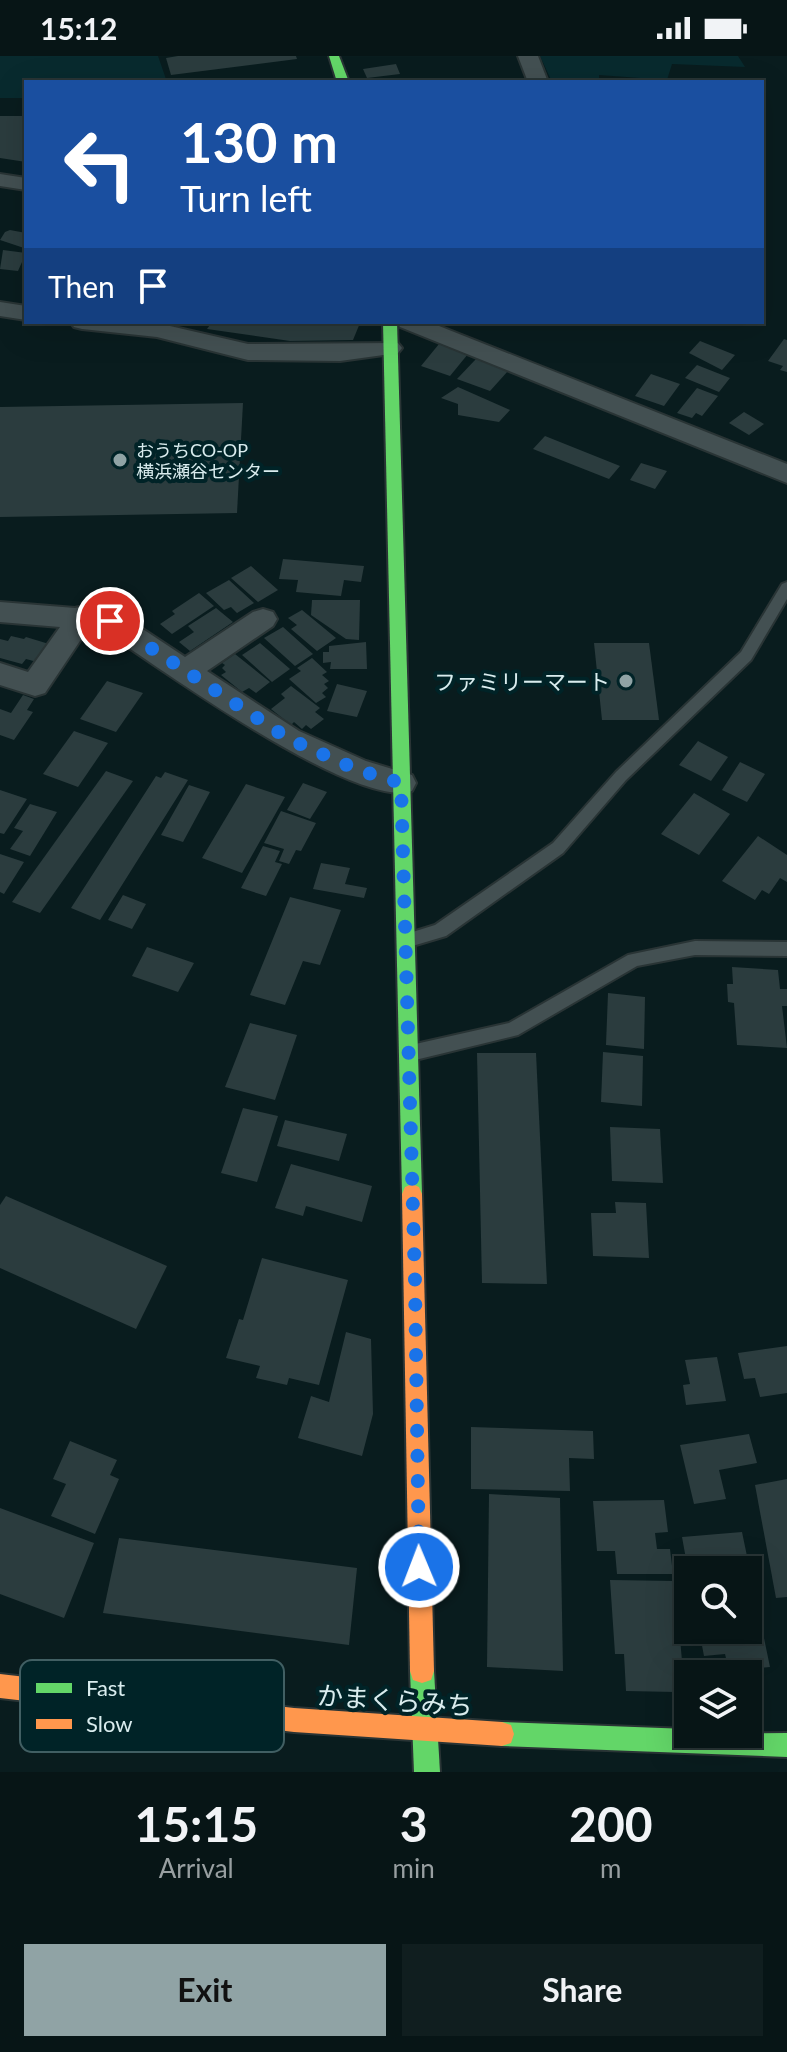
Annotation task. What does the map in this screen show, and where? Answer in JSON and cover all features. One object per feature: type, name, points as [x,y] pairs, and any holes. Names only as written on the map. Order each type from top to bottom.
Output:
[{"type":"street","points":[[334,56],[342,80]]},
{"type":"street","points":[[528,56],[537,80]]},
{"type":"street","points":[[0,180],[24,184]]},
{"type":"street","points":[[0,309],[24,313]]},
{"type":"street","points":[[101,324],[157,330],[248,352],[340,353],[390,348]]},
{"type":"street","points":[[390,324],[423,1729],[427,1772]]},
{"type":"street","points":[[413,324],[787,474]]},
{"type":"street","points":[[0,612],[82,616],[110,621],[289,739],[358,770],[401,783]]},
{"type":"street","points":[[0,674],[35,685],[82,616]]},
{"type":"street","points":[[185,671],[263,619]]},
{"type":"street","name":"かまくらみち","points":[[0,1686],[20,1689]]},
{"type":"street","name":"かまくらみち","points":[[284,1718],[423,1729],[787,1745]]},
{"type":"lane","points":[[406,941],[440,931],[558,848],[621,776],[746,656],[787,587]]},
{"type":"lane","points":[[409,1053],[512,1030],[634,960],[695,948],[787,949]]},
{"type":"shaded area","points":[[0,56],[158,56],[166,80],[24,80],[24,98],[0,98]]},
{"type":"shaded area","points":[[540,56],[738,56],[745,67],[672,64],[667,80],[599,75],[599,80],[551,80]]},
{"type":"building","points":[[296,56],[297,59],[171,75],[166,58]]},
{"type":"building","points":[[396,64],[400,74],[367,78],[363,69]]},
{"type":"building","points":[[0,116],[24,116],[24,162],[0,158]]},
{"type":"building","points":[[5,232],[24,233],[24,248],[0,240]]},
{"type":"building","points":[[3,250],[24,253],[18,271],[0,269]]},
{"type":"building","points":[[211,324],[360,324],[353,340],[290,341],[207,329]]},
{"type":"building","points":[[784,339],[787,340],[787,372],[780,370],[783,366],[768,361]]},
{"type":"building","points":[[700,341],[735,355],[722,370],[689,353]]},
{"type":"building","points":[[439,344],[468,354],[450,376],[421,366]]},
{"type":"building","points":[[476,359],[508,371],[490,391],[457,379]]},
{"type":"building","points":[[697,365],[730,378],[719,392],[685,378]]},
{"type":"building","points":[[651,374],[680,384],[664,406],[635,396]]},
{"type":"building","points":[[458,387],[510,410],[499,422],[458,415],[458,404],[441,398]]},
{"type":"building","points":[[697,388],[718,396],[702,416],[696,413],[692,418],[677,413]]},
{"type":"building","name":"おうちCO-OP 横浜瀬谷センター","points":[[243,403],[237,513],[0,517],[0,407]]},
{"type":"building","points":[[744,412],[764,424],[749,435],[729,423]]},
{"type":"building","points":[[545,436],[620,466],[609,479],[533,449]]},
{"type":"building","points":[[641,463],[667,471],[655,489],[630,480]]},
{"type":"building","points":[[283,559],[364,566],[361,582],[344,580],[341,596],[296,592],[298,580],[279,579]]},
{"type":"building","points":[[251,566],[278,590],[258,602],[231,578]]},
{"type":"building","points":[[229,580],[254,603],[237,613],[231,607],[224,610],[206,593]]},
{"type":"building","points":[[199,593],[214,606],[172,634],[160,624],[175,614],[172,611]]},
{"type":"building","points":[[312,600],[360,600],[359,640],[346,639],[311,615]]},
{"type":"building","points":[[216,608],[233,622],[190,651],[179,642],[194,632],[188,626]]},
{"type":"building","points":[[302,610],[336,638],[317,651],[291,629],[297,625],[288,618]]},
{"type":"building","points":[[283,627],[313,654],[295,666],[264,638]]},
{"type":"building","points":[[11,636],[49,644],[37,662],[26,659],[22,664],[0,658],[0,639],[8,641]]},
{"type":"building","points":[[366,642],[367,669],[330,669],[331,662],[323,663],[323,652],[329,652],[329,646]]},
{"type":"building","points":[[260,643],[290,669],[272,682],[242,655]]},
{"type":"building","name":"ファミリーマート","points":[[594,643],[649,643],[659,720],[602,720]]},
{"type":"building","points":[[235,654],[270,682],[256,693],[249,688],[242,692],[221,675],[226,672],[222,663]]},
{"type":"building","points":[[312,658],[327,672],[322,675],[329,681],[324,684],[328,688],[322,693],[326,697],[316,703],[289,679],[301,671],[297,668]]},
{"type":"building","points":[[107,681],[143,693],[116,732],[80,719]]},
{"type":"building","points":[[337,684],[367,691],[357,717],[327,711]]},
{"type":"building","points":[[291,686],[320,708],[315,712],[324,719],[311,729],[306,725],[302,729],[294,722],[291,725],[271,709],[285,698],[281,694]]},
{"type":"building","points":[[23,695],[34,699],[27,710],[33,712],[14,740],[0,735],[0,709],[11,713]]},
{"type":"building","points":[[74,731],[108,743],[78,787],[43,774]]},
{"type":"building","points":[[698,741],[728,757],[711,781],[679,765]]},
{"type":"building","points":[[740,762],[765,774],[747,802],[722,790]]},
{"type":"building","points":[[106,771],[133,781],[40,913],[12,902]]},
{"type":"building","points":[[165,772],[188,780],[100,920],[71,908],[156,776],[161,778]]},
{"type":"building","points":[[303,783],[327,792],[310,819],[287,810]]},
{"type":"building","points":[[246,784],[285,797],[242,873],[202,858]]},
{"type":"building","points":[[189,785],[210,792],[183,842],[161,835]]},
{"type":"building","points":[[0,790],[27,799],[4,834],[0,833]]},
{"type":"building","points":[[694,793],[730,814],[699,855],[661,834]]},
{"type":"building","points":[[30,804],[57,812],[30,856],[10,849],[23,831],[14,828]]},
{"type":"building","points":[[281,811],[316,823],[301,851],[296,850],[289,864],[279,861],[284,849],[264,843]]},
{"type":"building","points":[[758,836],[787,855],[787,882],[780,878],[769,894],[762,890],[755,900],[722,881]]},
{"type":"building","points":[[263,846],[280,851],[275,862],[282,864],[266,896],[241,888]]},
{"type":"building","points":[[0,854],[24,862],[4,894],[0,892]]},
{"type":"building","points":[[321,863],[350,868],[345,884],[367,888],[364,898],[313,889]]},
{"type":"building","points":[[123,895],[146,904],[132,929],[108,920]]},
{"type":"building","points":[[290,897],[341,910],[320,965],[303,961],[285,1005],[250,995]]},
{"type":"building","points":[[147,947],[194,963],[178,992],[132,976]]},
{"type":"building","points":[[732,967],[778,970],[780,989],[787,989],[787,1006],[782,1006],[787,1048],[737,1045],[734,1003],[728,1002],[727,984],[733,984]]},
{"type":"building","points":[[608,993],[645,997],[644,1049],[606,1045]]},
{"type":"building","points":[[250,1023],[297,1035],[275,1100],[225,1087]]},
{"type":"building","points":[[603,1052],[643,1056],[642,1106],[601,1102]]},
{"type":"building","points":[[477,1053],[536,1053],[547,1284],[482,1283]]},
{"type":"building","points":[[243,1108],[278,1116],[257,1182],[221,1173]]},
{"type":"building","points":[[285,1120],[347,1134],[339,1161],[277,1146]]},
{"type":"building","points":[[610,1127],[660,1129],[663,1183],[612,1181]]},
{"type":"building","points":[[291,1164],[372,1186],[362,1222],[306,1206],[303,1216],[275,1208]]},
{"type":"building","points":[[6,1196],[167,1266],[136,1329],[0,1268],[0,1205]]},
{"type":"building","points":[[615,1202],[646,1203],[649,1258],[593,1256],[591,1213],[616,1213]]},
{"type":"building","points":[[262,1258],[348,1280],[319,1385],[289,1378],[287,1385],[256,1378],[260,1366],[226,1358],[239,1319],[243,1320]]},
{"type":"building","points":[[346,1332],[371,1339],[373,1414],[362,1456],[298,1438],[311,1396],[329,1402]]},
{"type":"building","points":[[787,1346],[787,1393],[760,1397],[755,1378],[744,1379],[738,1353]]},
{"type":"building","points":[[717,1357],[726,1401],[686,1405],[683,1385],[690,1384],[685,1360]]},
{"type":"building","points":[[471,1427],[593,1431],[594,1459],[569,1458],[570,1491],[471,1489]]},
{"type":"building","points":[[749,1434],[757,1463],[719,1470],[726,1499],[694,1504],[680,1445]]},
{"type":"building","points":[[70,1441],[117,1460],[110,1475],[119,1479],[95,1534],[51,1516],[66,1484],[53,1479]]},
{"type":"building","points":[[787,1479],[787,1597],[776,1598],[755,1485]]},
{"type":"building","points":[[489,1494],[560,1498],[563,1671],[487,1667]]},
{"type":"building","points":[[664,1500],[668,1532],[655,1533],[657,1549],[670,1549],[673,1574],[617,1574],[615,1551],[597,1551],[593,1501]]},
{"type":"building","points":[[0,1508],[94,1543],[64,1618],[0,1594]]},
{"type":"building","points":[[742,1532],[747,1556],[685,1556],[682,1537]]},
{"type":"building","points":[[119,1538],[357,1568],[349,1645],[103,1613]]},
{"type":"building","points":[[610,1580],[674,1581],[674,1644],[681,1644],[682,1660],[673,1661],[674,1692],[626,1691],[624,1654],[615,1654]]},
{"type":"building","points":[[762,1628],[770,1667],[762,1668],[762,1660],[726,1660],[725,1654],[704,1656],[702,1644],[762,1644]]},
{"type":"traffic: fast","points":[[334,56],[342,80]]},
{"type":"traffic: fast","points":[[390,324],[412,1194]]},
{"type":"traffic: fast","points":[[422,1671],[427,1772]]},
{"type":"traffic: fast","points":[[502,1734],[787,1745]]},
{"type":"traffic: slow","points":[[412,1194],[422,1671]]},
{"type":"traffic: slow","points":[[0,1686],[20,1688]]},
{"type":"traffic: slow","points":[[284,1719],[502,1734]]},
{"type":"place","name":"おうちCO-OP 横浜瀬谷センター","points":[[120,460]]},
{"type":"place","name":"ファミリーマート","points":[[626,681]]},
{"type":"route","points":[[110,621],[289,739],[358,770],[401,783],[415,1281],[419,1567]]}]
